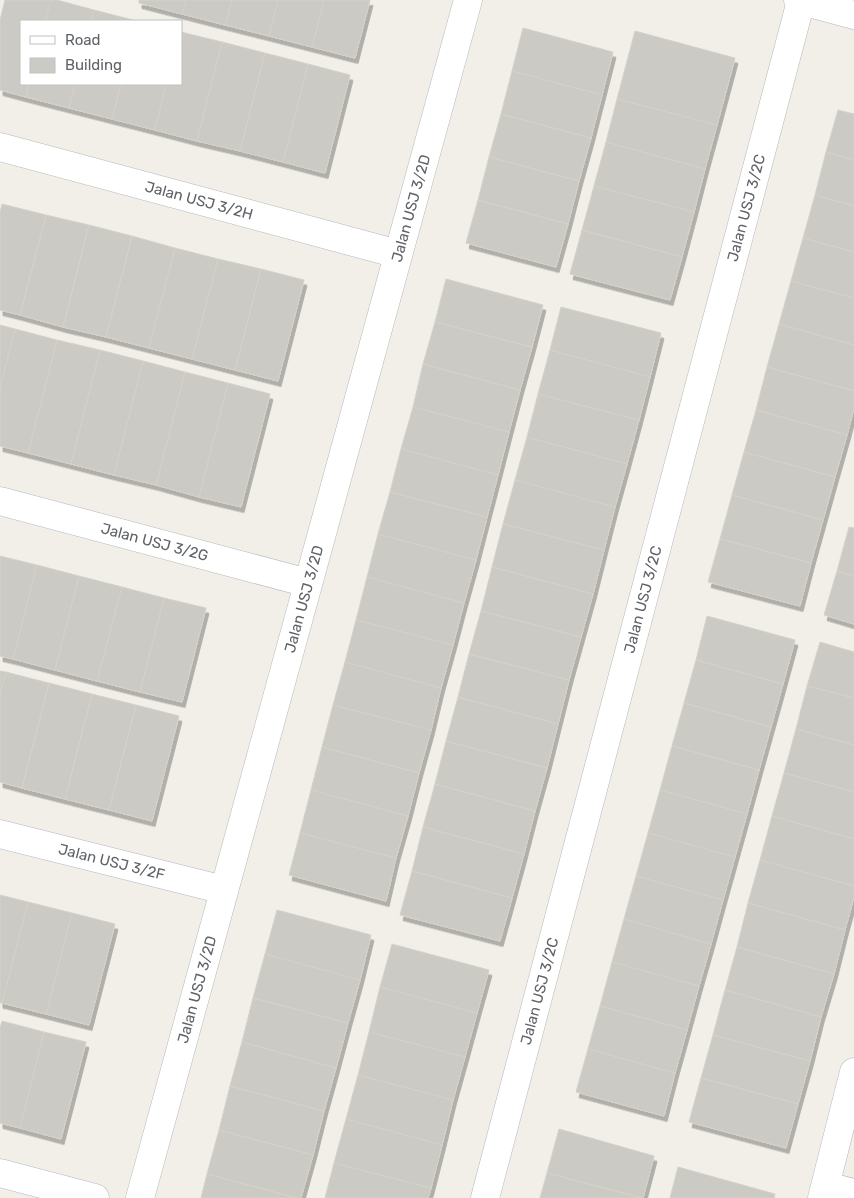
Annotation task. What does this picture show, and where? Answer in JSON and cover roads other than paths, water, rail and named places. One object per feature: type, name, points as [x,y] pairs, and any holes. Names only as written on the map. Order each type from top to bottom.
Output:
[{"type":"street","name":"Jalan USJ 3/2D","points":[[140,1198],[468,0]]},
{"type":"street","points":[[800,0],[854,15]]},
{"type":"street","name":"Jalan USJ 3/2C","points":[[485,1198],[800,0]]},
{"type":"street","name":"Jalan USJ 3/2H","points":[[0,147],[398,254]]},
{"type":"street","name":"Jalan USJ 3/2G","points":[[0,501],[308,583]]},
{"type":"street","name":"Jalan USJ 3/2F","points":[[0,834],[224,890]]},
{"type":"street","points":[[824,1191],[854,1072]]},
{"type":"street","points":[[0,1173],[95,1198]]},
{"type":"lane","points":[[824,1191],[854,1191]]}]
